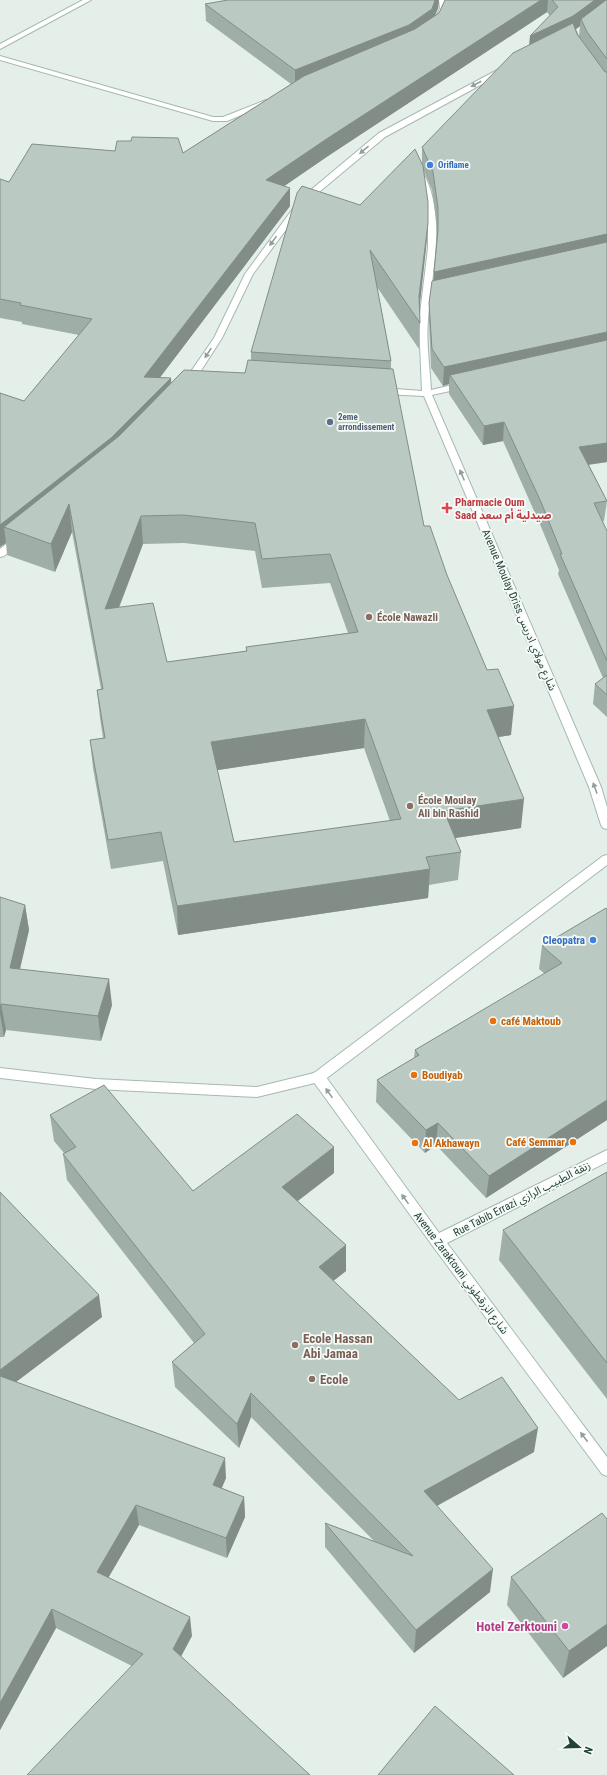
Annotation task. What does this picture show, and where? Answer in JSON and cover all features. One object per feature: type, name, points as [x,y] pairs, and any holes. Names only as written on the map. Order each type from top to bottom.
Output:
[{"type":"street","points":[[0,47],[88,0]]},
{"type":"street","points":[[434,28],[443,8],[442,0]]},
{"type":"street","points":[[0,58],[213,119],[224,119],[274,100]]},
{"type":"street","points":[[184,390],[195,379],[218,338],[250,274],[303,201],[382,135],[512,66]]},
{"type":"street","name":"Avenue Moulay Driss شارع مولاي ادريس","points":[[414,161],[427,190],[432,226],[430,296],[423,322],[427,394],[595,787],[607,825]]},
{"type":"street","points":[[372,390],[427,394],[472,384]]},
{"type":"street","points":[[0,554],[28,532]]},
{"type":"street","points":[[0,1073],[96,1084],[257,1092],[318,1077],[607,860]]},
{"type":"street","name":"Avenue Zaraktouni شارع الزرقطوني","points":[[318,1077],[437,1242],[607,1469]]},
{"type":"street","name":"Rue Tabib Errazi زنقة الطبيب الرازي","points":[[437,1242],[607,1156]]},
{"type":"building","points":[[228,0],[435,0],[432,9],[409,25],[295,70],[205,4]]},
{"type":"building","points":[[445,0],[541,0],[266,180],[290,188],[144,377],[171,378],[111,438],[0,525],[0,393],[24,401],[92,319],[20,305],[21,303],[0,299],[0,179],[9,182],[32,144],[115,151],[117,141],[131,141],[132,137],[178,138],[183,153],[304,76],[415,29],[439,13]]},
{"type":"building","points":[[552,0],[595,0],[573,16],[530,36],[558,7]]},
{"type":"building","points":[[606,0],[607,59],[587,32],[581,19]]},
{"type":"building","points":[[573,23],[577,34],[605,72],[607,72],[607,234],[434,272],[438,230],[438,208],[433,172],[422,147],[513,53]]},
{"type":"building","points":[[415,149],[423,166],[428,202],[428,223],[419,296],[420,323],[370,250],[391,361],[251,352],[297,193],[302,186],[360,205]]},
{"type":"building","points":[[607,242],[607,332],[444,367],[432,349],[429,303],[432,281]]},
{"type":"building","points":[[607,340],[607,443],[579,447],[607,501],[594,503],[607,531],[607,661],[560,554],[562,554],[541,502],[504,422],[484,426],[450,375]]},
{"type":"building","points":[[248,360],[393,369],[424,526],[430,526],[447,575],[487,670],[498,669],[514,706],[487,710],[524,799],[444,811],[461,852],[426,857],[430,869],[177,906],[161,832],[108,840],[90,740],[105,738],[97,690],[103,689],[69,504],[51,544],[4,527],[119,436],[184,370],[245,373]],"holes":[[[183,515],[255,523],[262,559],[330,554],[358,632],[246,647],[247,651],[167,662],[153,603],[105,609],[141,516]],[[365,719],[401,819],[234,842],[211,742]]]},
{"type":"building","points":[[607,675],[607,695],[595,684]]},
{"type":"building","points":[[0,897],[25,905],[10,968],[109,979],[98,1016],[1,1004],[0,1010]]},
{"type":"building","points":[[606,908],[607,1100],[489,1176],[438,1123],[426,1130],[377,1080],[419,1055],[415,1050],[562,963],[542,946]]},
{"type":"building","points":[[104,1085],[193,1191],[297,1114],[334,1147],[282,1187],[346,1245],[319,1267],[459,1400],[502,1377],[538,1428],[424,1491],[493,1569],[416,1630],[325,1523],[413,1556],[251,1393],[237,1424],[172,1362],[205,1334],[63,1154],[76,1147],[50,1115]]},
{"type":"building","points":[[607,1172],[607,1363],[503,1230]]},
{"type":"building","points":[[0,1192],[99,1295],[0,1370]]},
{"type":"building","points":[[0,1376],[225,1458],[213,1485],[244,1497],[226,1538],[136,1505],[97,1572],[190,1617],[173,1649],[310,1775],[27,1775],[143,1654],[52,1609],[0,1703]]},
{"type":"building","name":"Hotel Zerktouni","points":[[602,1513],[607,1519],[607,1624],[569,1651],[511,1577]]},
{"type":"building","points":[[435,1706],[514,1775],[378,1775]]},
{"type":"place","name":"Oriflame","points":[[430,165]]},
{"type":"place","name":"2eme arrondissement","points":[[330,422]]},
{"type":"place","name":"Pharmacie Oum Saad صيدلية أم سعد","points":[[447,508]]},
{"type":"place","name":"École Nawazli","points":[[369,617]]},
{"type":"place","name":"École Moulay Ali bin Rashid","points":[[410,806]]},
{"type":"place","name":"Cleopatra","points":[[593,940]]},
{"type":"place","name":"café Maktoub","points":[[493,1021]]},
{"type":"place","name":"Boudiyab","points":[[414,1075]]},
{"type":"place","name":"Café Semmar","points":[[573,1142]]},
{"type":"place","name":"Al Akhawayn","points":[[415,1143]]},
{"type":"place","name":"Ecole Hassan Abi Jamaa","points":[[295,1345]]},
{"type":"place","name":"Ecole","points":[[312,1379]]},
{"type":"place","name":"Hotel Zerktouni","points":[[565,1626]]}]
